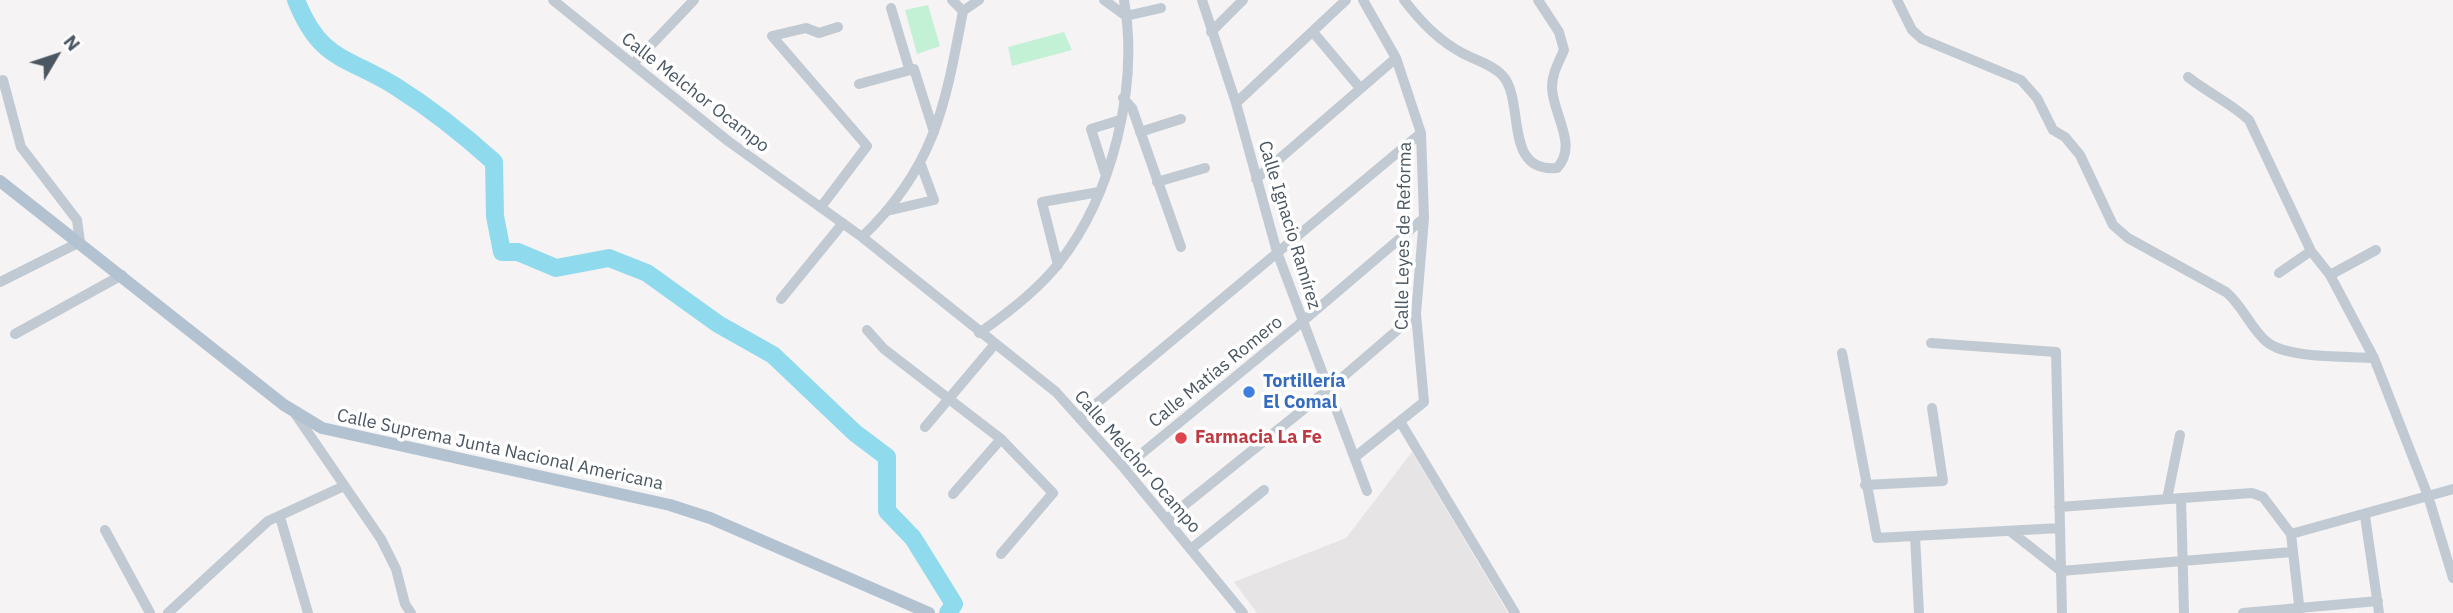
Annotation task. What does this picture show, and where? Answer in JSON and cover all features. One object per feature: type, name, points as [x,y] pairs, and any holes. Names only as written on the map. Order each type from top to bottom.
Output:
[{"type":"main road","name":"Calle Suprema Junta Nacional Americana","points":[[0,181],[296,415],[322,428],[670,505],[710,518],[929,613]]},
{"type":"street","name":"Calle Melchor Ocampo","points":[[553,0],[728,141],[862,237],[1056,392],[1124,468],[1243,613]]},
{"type":"street","points":[[633,64],[694,0]]},
{"type":"street","points":[[952,0],[963,11]]},
{"type":"street","points":[[862,237],[887,211],[921,165],[935,135],[963,11],[979,0]]},
{"type":"street","points":[[1104,0],[1126,16],[1161,8]]},
{"type":"street","points":[[979,333],[1005,315],[1058,265],[1077,237],[1099,192],[1119,120],[1127,71],[1124,0]]},
{"type":"street","name":"Calle Ignacio Ramírez","points":[[1202,0],[1236,103],[1277,252],[1302,322],[1331,388],[1367,491]]},
{"type":"street","points":[[1211,32],[1243,0]]},
{"type":"street","points":[[1236,103],[1346,0]]},
{"type":"street","name":"Calle Leyes de Reforma","points":[[1363,0],[1396,58],[1421,133],[1424,218],[1416,314],[1424,402],[1401,423]]},
{"type":"street","points":[[1404,0],[1423,26],[1452,47],[1503,75],[1509,87],[1519,138],[1529,159],[1540,167],[1557,168],[1562,162],[1565,150],[1565,134],[1552,88],[1554,72],[1564,50],[1559,32],[1538,0]]},
{"type":"street","points":[[1897,0],[1912,30],[1922,39],[2021,80],[2045,109],[2053,130],[2065,137],[2080,155],[2113,225],[2128,238],[2226,292],[2238,302],[2266,341],[2281,351],[2374,358]]},
{"type":"street","points":[[891,8],[909,68]]},
{"type":"street","points":[[821,207],[867,146],[772,36],[806,28],[819,33],[833,29]]},
{"type":"street","points":[[1313,32],[1360,88]]},
{"type":"street","points":[[1256,179],[1396,58]]},
{"type":"street","points":[[859,84],[909,68],[914,69],[935,135]]},
{"type":"street","points":[[2188,77],[2212,96],[2237,108],[2249,120],[2311,251],[2330,275],[2374,358],[2428,496],[2453,578]]},
{"type":"street","points":[[0,282],[80,242],[77,220],[21,146],[3,80]]},
{"type":"street","points":[[1123,98],[1132,108],[1181,247]]},
{"type":"street","points":[[1140,132],[1181,119]]},
{"type":"street","points":[[1105,175],[1091,129],[1119,120]]},
{"type":"street","points":[[1079,418],[1421,133]]},
{"type":"street","points":[[887,211],[934,200],[921,165]]},
{"type":"street","points":[[1157,182],[1205,168]]},
{"type":"street","points":[[1058,265],[1042,202],[1099,192]]},
{"type":"street","name":"Calle Matías Romero","points":[[1124,468],[1424,218]]},
{"type":"street","points":[[781,299],[843,223]]},
{"type":"street","points":[[2330,275],[2376,250]]},
{"type":"street","points":[[2279,273],[2311,251]]},
{"type":"street","points":[[15,334],[122,275]]},
{"type":"street","points":[[1167,519],[1331,388],[1416,314]]},
{"type":"street","points":[[867,330],[884,349],[1001,439],[1053,492],[1001,554]]},
{"type":"street","points":[[1931,343],[2056,352],[2062,613]]},
{"type":"street","points":[[925,427],[995,344]]},
{"type":"street","points":[[1842,353],[1877,538],[2060,528]]},
{"type":"street","points":[[1865,485],[1943,481],[1932,408]]},
{"type":"street","points":[[296,415],[381,539],[396,569],[405,604],[411,613]]},
{"type":"street","points":[[1355,457],[1401,423],[1516,613]]},
{"type":"street","points":[[2167,499],[2180,435]]},
{"type":"street","points":[[953,494],[1001,439]]},
{"type":"street","points":[[168,613],[259,528],[344,486]]},
{"type":"street","points":[[2291,534],[2365,516],[2453,489]]},
{"type":"street","points":[[1191,549],[1264,490]]},
{"type":"street","points":[[2059,507],[2252,493],[2263,497],[2291,534],[2300,610]]},
{"type":"street","points":[[2181,498],[2184,613]]},
{"type":"street","points":[[2365,516],[2379,613]]},
{"type":"street","points":[[280,517],[308,613]]},
{"type":"street","points":[[105,530],[150,613]]},
{"type":"street","points":[[2010,531],[2061,571],[2292,552]]},
{"type":"street","points":[[1915,536],[1919,613]]},
{"type":"street","points":[[2243,613],[2378,601]]},
{"type":"shaded area","points":[[1412,452],[1508,613],[1257,613],[1234,582],[1346,538]]},
{"type":"green space","points":[[928,5],[940,46],[917,54],[905,10]]},
{"type":"green space","points":[[1064,32],[1072,50],[1012,66],[1008,47]]},
{"type":"waterway","points":[[296,0],[305,20],[325,46],[336,55],[421,103],[494,162],[495,216],[502,252],[518,252],[556,268],[609,258],[647,273],[718,324],[773,355],[855,433],[887,457],[887,511],[913,538],[954,604],[948,613]]},
{"type":"place","name":"Tortillería El Comal","points":[[1249,392]]},
{"type":"place","name":"Farmacia La Fe","points":[[1181,438]]}]
